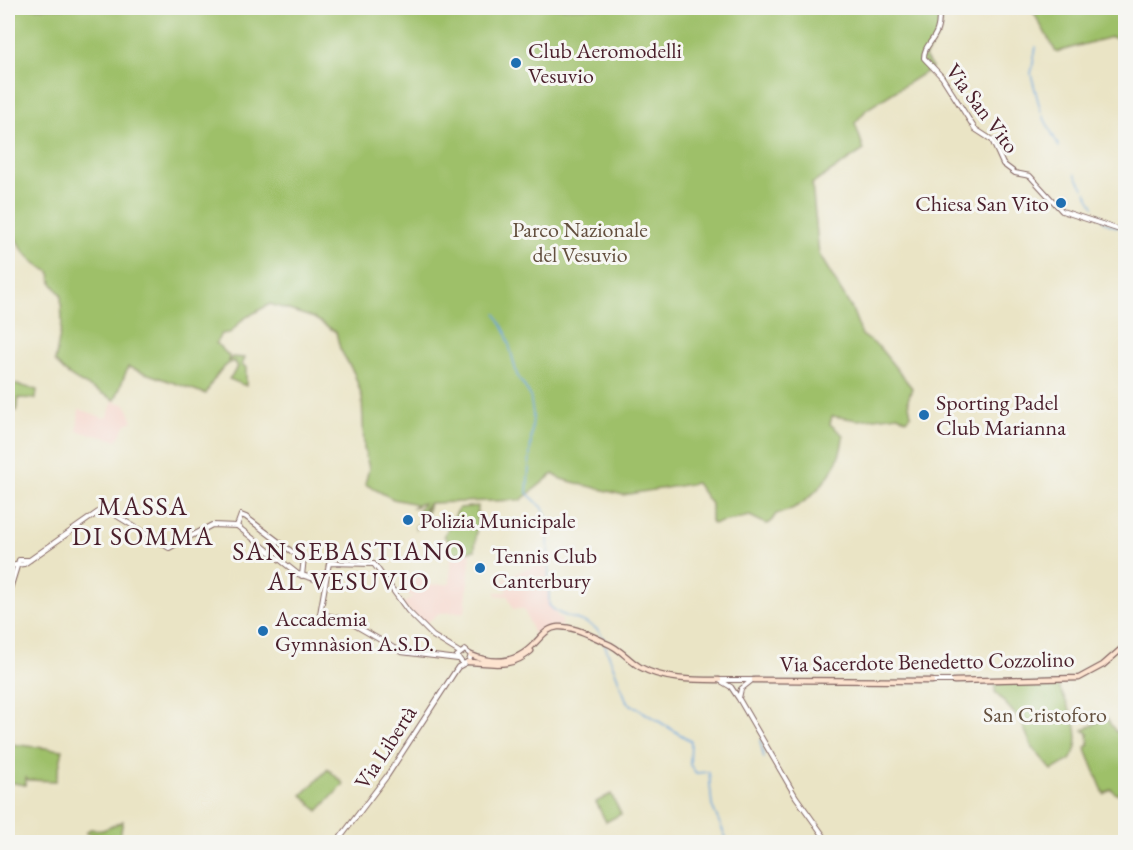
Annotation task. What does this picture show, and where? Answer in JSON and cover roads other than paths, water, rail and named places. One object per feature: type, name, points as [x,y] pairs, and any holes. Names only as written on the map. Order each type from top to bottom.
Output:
[{"type":"main road","points":[[471,655],[492,662],[508,660],[528,650],[546,631],[556,627],[568,628],[620,650],[642,668],[676,678],[719,680]]},
{"type":"main road","points":[[466,663],[493,665],[517,661],[548,634],[568,628]]},
{"type":"main road","name":"Via Sacerdote Benedetto Cozzolino","points":[[954,681],[1079,678],[1103,665],[1125,645]]},
{"type":"main road","name":"Via Sacerdote Benedetto Cozzolino","points":[[754,680],[932,681]]},
{"type":"street","name":"Via San Vito","points":[[938,8],[939,30],[925,52],[924,58],[942,77],[978,131],[992,140],[1003,164],[1015,173],[1030,176],[1062,211],[1125,232]]},
{"type":"street","points":[[15,572],[9,565],[30,560],[104,508],[169,548],[212,525],[237,526],[302,576],[325,582]]},
{"type":"street","points":[[237,526],[241,515],[304,557],[302,576]]},
{"type":"street","points":[[8,611],[15,572],[21,562]]},
{"type":"street","points":[[459,652],[433,636],[408,611],[371,562],[329,562],[320,614],[344,619],[400,652],[458,659],[466,663]]},
{"type":"street","points":[[313,578],[326,576]]},
{"type":"street","points":[[465,650],[471,655],[466,663],[458,667],[459,652],[465,650]]},
{"type":"street","name":"Via Libertà","points":[[337,843],[387,777],[458,667]]},
{"type":"street","points":[[719,680],[731,688],[739,699],[796,797],[828,843]]},
{"type":"street","name":"Via Sacerdote Benedetto Cozzolino","points":[[719,680],[754,680]]},
{"type":"street","points":[[739,680],[742,688],[739,699]]},
{"type":"street","name":"Via Sacerdote Benedetto Cozzolino","points":[[742,688],[754,680]]},
{"type":"street","points":[[731,688],[734,681]]},
{"type":"street","name":"Via Sacerdote Benedetto Cozzolino","points":[[932,681],[954,681]]},
{"type":"street","points":[[731,688],[742,688]]},
{"type":"waterway","points":[[1036,47],[1031,74],[1041,112]]},
{"type":"waterway","points":[[1043,116],[1059,147]]},
{"type":"waterway","points":[[1075,174],[1083,188]]},
{"type":"waterway","points":[[1086,192],[1094,206]]},
{"type":"waterway","points":[[1100,215],[1104,222]]},
{"type":"waterway","points":[[1106,223],[1118,227]]},
{"type":"waterway","points":[[496,314],[506,333],[517,375],[530,395],[533,415],[527,493],[543,508],[548,520],[549,605],[563,615],[594,627],[604,640]]},
{"type":"waterway","points":[[8,675],[12,627]]},
{"type":"waterway","points":[[605,645],[627,702],[691,741],[690,765],[696,773],[709,772],[712,806],[728,842]]},
{"type":"waterway","points":[[760,740],[764,758]]},
{"type":"place","name":"Club Aeromodelli Vesuvio","points":[[516,63]]},
{"type":"place","name":"Chiesa San Vito","points":[[1061,203]]},
{"type":"place","name":"Sporting Padel Club Marianna","points":[[924,415]]},
{"type":"place","name":"Polizia Municipale","points":[[408,520]]},
{"type":"place","name":"Tennis Club Canterbury","points":[[480,568]]},
{"type":"place","name":"Accademia Gymnàsion A.S.D.","points":[[263,631]]},
{"type":"district","name":"MASSA DI SOMMA","points":[[143,521]]},
{"type":"district","name":"SAN SEBASTIANO AL VESUVIO","points":[[349,566]]},
{"type":"park label","name":"Parco Nazionale del Vesuvio","points":[[580,242]]},
{"type":"park label","name":"San Cristoforo","points":[[1045,714]]}]
